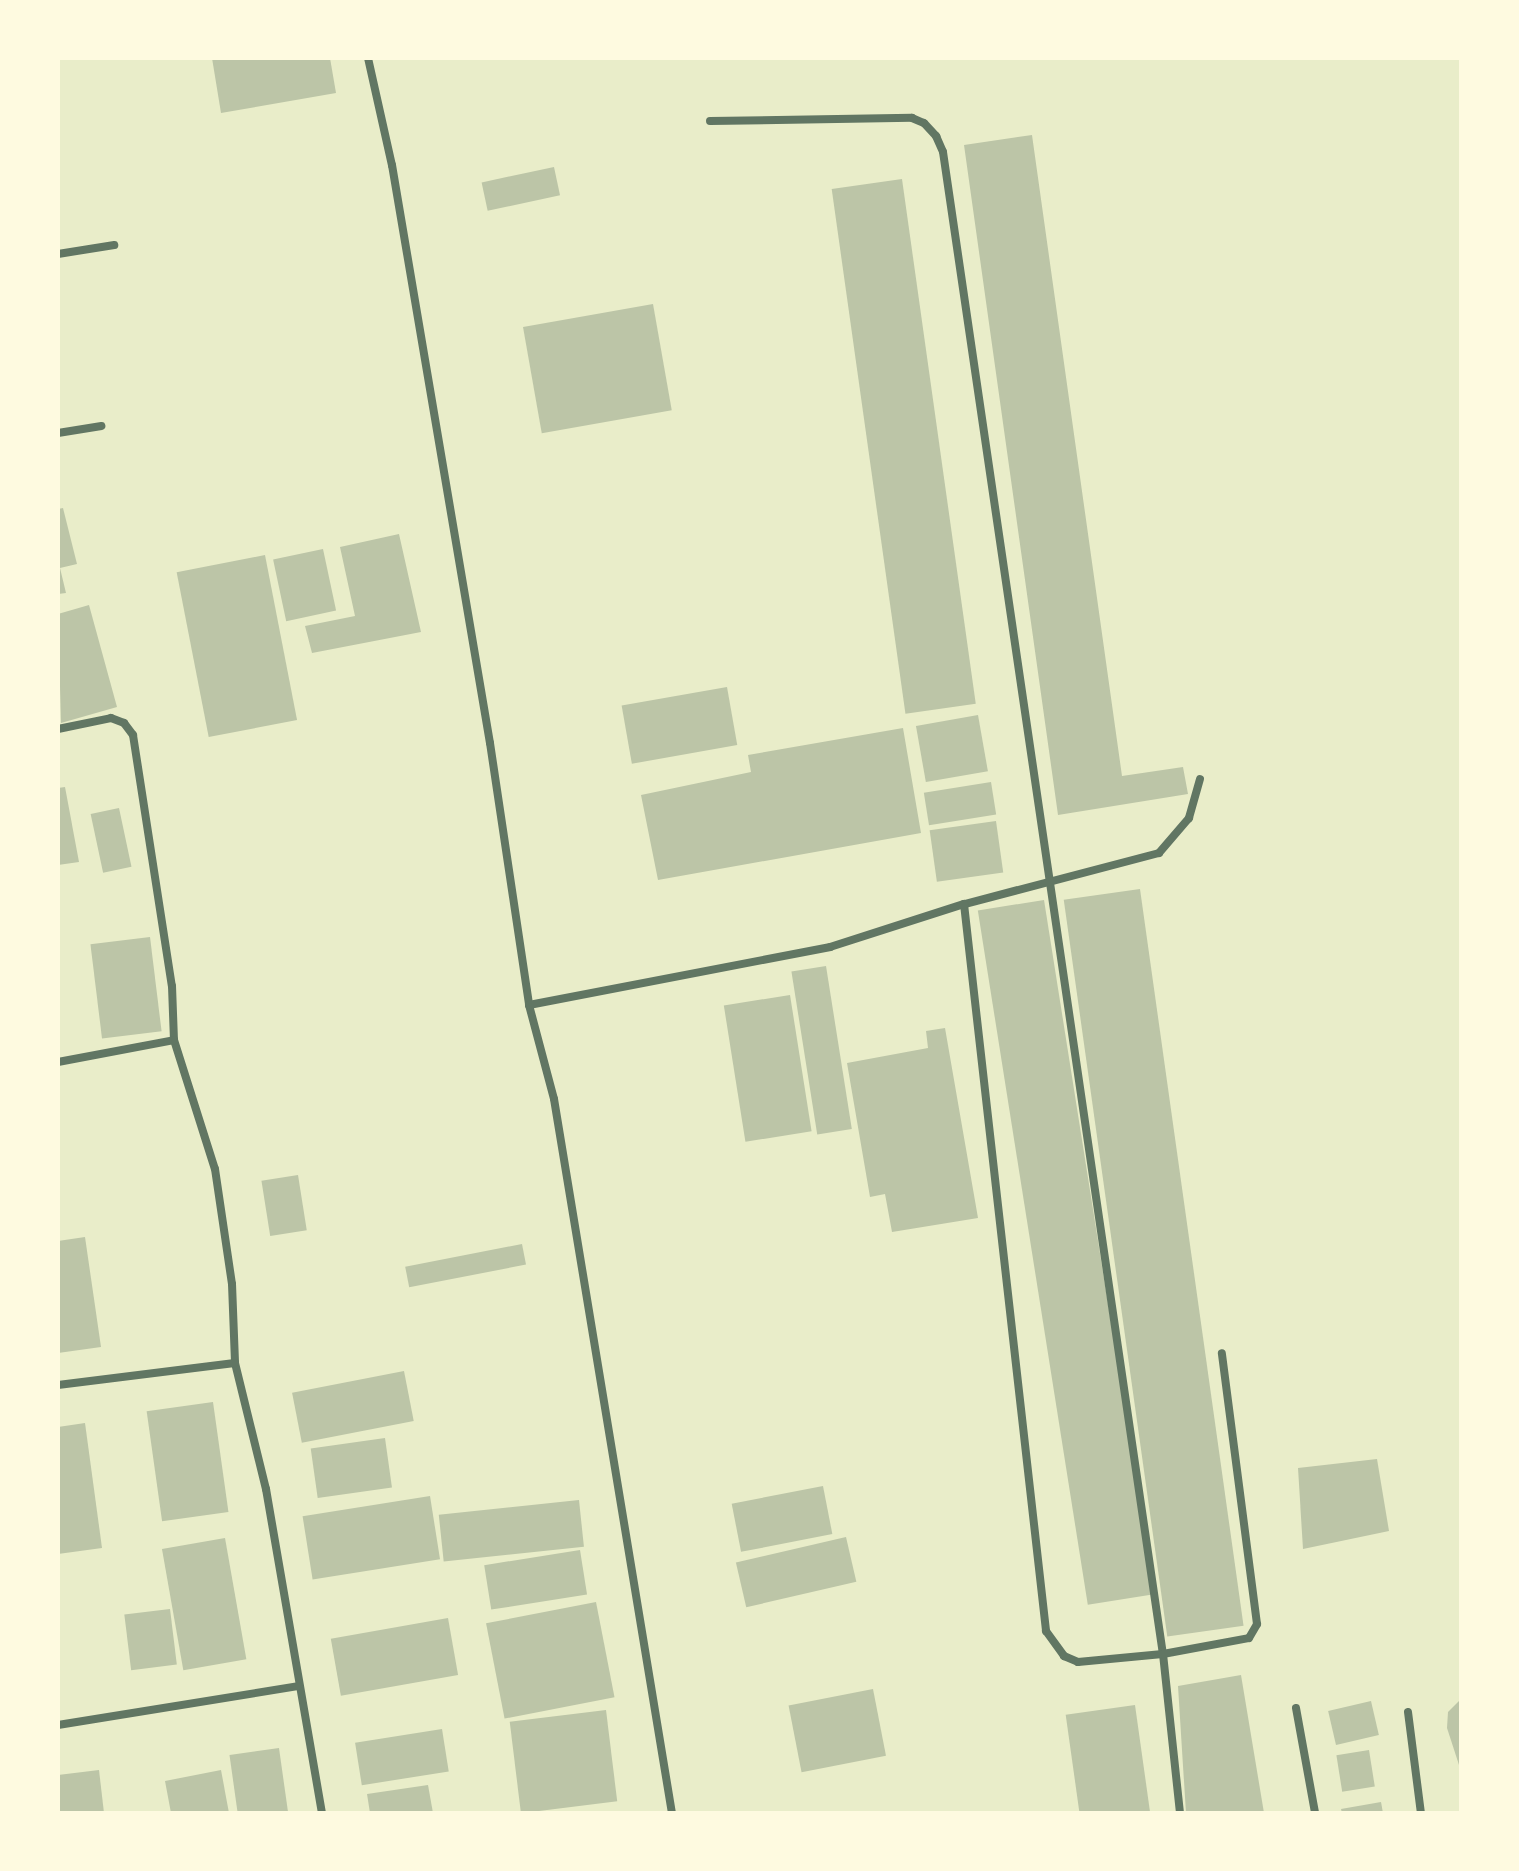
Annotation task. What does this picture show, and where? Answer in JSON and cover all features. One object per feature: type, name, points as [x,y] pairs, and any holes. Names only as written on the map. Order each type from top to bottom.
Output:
[{"type":"street","points":[[368,58],[392,165],[490,743],[529,1005],[554,1099],[672,1813]]},
{"type":"street","points":[[710,121],[912,118],[924,123],[936,136],[943,152],[1163,1654],[1180,1813]]},
{"type":"street","points":[[58,254],[114,245]]},
{"type":"street","points":[[58,433],[101,426]]},
{"type":"street","points":[[58,729],[111,718],[124,723],[133,735],[172,986],[174,1040],[215,1169],[232,1284],[235,1363],[266,1489],[322,1813]]},
{"type":"street","points":[[529,1005],[830,947],[964,904],[1159,853],[1189,818],[1200,779]]},
{"type":"street","points":[[964,904],[1046,1631],[1064,1656],[1078,1662],[1163,1654],[1249,1638],[1257,1624],[1222,1353]]},
{"type":"street","points":[[58,1062],[174,1040]]},
{"type":"street","points":[[58,1385],[235,1363]]},
{"type":"street","points":[[58,1725],[298,1686]]},
{"type":"street","points":[[1296,1708],[1315,1813]]},
{"type":"street","points":[[1408,1712],[1421,1813]]},
{"type":"building","points":[[212,58],[330,58],[336,93],[221,113]]},
{"type":"building","points":[[1032,135],[1122,776],[1183,767],[1188,794],[1058,815],[964,145]]},
{"type":"building","points":[[554,167],[560,195],[488,211],[482,182]]},
{"type":"building","points":[[902,179],[976,704],[905,714],[832,189]]},
{"type":"building","points":[[653,304],[672,410],[542,433],[523,327]]},
{"type":"building","points":[[63,508],[77,564],[60,568],[66,593],[58,594],[58,509]]},
{"type":"building","points":[[399,534],[421,632],[312,653],[305,626],[355,616],[340,547]]},
{"type":"building","points":[[323,549],[336,611],[286,621],[273,560]]},
{"type":"building","points":[[265,555],[297,720],[209,737],[177,572]]},
{"type":"building","points":[[89,605],[117,707],[61,723],[58,614]]},
{"type":"building","points":[[727,687],[737,745],[632,764],[622,706]]},
{"type":"building","points":[[978,715],[988,771],[926,782],[916,726]]},
{"type":"building","points":[[903,728],[921,833],[658,880],[641,795],[751,772],[748,755]]},
{"type":"building","points":[[991,782],[996,815],[929,825],[924,793]]},
{"type":"building","points":[[65,787],[79,862],[58,865],[58,788]]},
{"type":"building","points":[[119,808],[131,867],[103,873],[91,814]]},
{"type":"building","points":[[996,821],[1003,872],[937,882],[930,830]]},
{"type":"building","points":[[1140,889],[1244,1626],[1167,1636],[1064,900]]},
{"type":"building","points":[[1044,900],[1154,1594],[1088,1605],[978,910]]},
{"type":"building","points":[[150,937],[162,1031],[102,1039],[90,944]]},
{"type":"building","points":[[826,966],[852,1129],[817,1134],[791,971]]},
{"type":"building","points":[[790,995],[812,1131],[745,1142],[724,1005]]},
{"type":"building","points":[[945,1028],[978,1218],[892,1232],[885,1194],[870,1197],[847,1063],[928,1048],[926,1031]]},
{"type":"building","points":[[298,1175],[307,1230],[270,1236],[261,1181]]},
{"type":"building","points":[[85,1237],[101,1347],[58,1353],[58,1241]]},
{"type":"building","points":[[522,1244],[526,1265],[409,1287],[405,1267]]},
{"type":"building","points":[[404,1371],[414,1421],[302,1443],[292,1393]]},
{"type":"building","points":[[213,1402],[228,1512],[162,1521],[147,1411]]},
{"type":"building","points":[[85,1423],[102,1548],[58,1554],[58,1427]]},
{"type":"building","points":[[385,1438],[392,1488],[318,1498],[311,1448]]},
{"type":"building","points":[[1377,1459],[1389,1531],[1303,1549],[1298,1468]]},
{"type":"building","points":[[823,1486],[832,1534],[741,1552],[732,1504]]},
{"type":"building","points":[[430,1496],[440,1559],[313,1579],[303,1516]]},
{"type":"building","points":[[579,1500],[584,1547],[444,1561],[439,1515]]},
{"type":"building","points":[[846,1537],[856,1582],[746,1607],[736,1562]]},
{"type":"building","points":[[225,1538],[246,1659],[183,1670],[162,1549]]},
{"type":"building","points":[[580,1550],[587,1594],[491,1610],[484,1565]]},
{"type":"building","points":[[596,1602],[615,1697],[505,1719],[486,1623]]},
{"type":"building","points":[[170,1609],[177,1665],[131,1670],[124,1615]]},
{"type":"building","points":[[448,1618],[458,1675],[341,1696],[331,1639]]},
{"type":"building","points":[[1241,1675],[1264,1813],[1186,1813],[1178,1686]]},
{"type":"building","points":[[873,1689],[886,1756],[802,1772],[789,1705]]},
{"type":"building","points":[[1461,1699],[1460,1768],[1447,1728],[1448,1712]]},
{"type":"building","points":[[1371,1701],[1379,1735],[1336,1745],[1328,1711]]},
{"type":"building","points":[[1135,1705],[1150,1813],[1079,1813],[1066,1715]]},
{"type":"building","points":[[606,1710],[617,1801],[521,1813],[510,1722]]},
{"type":"building","points":[[442,1729],[449,1771],[362,1785],[355,1743]]},
{"type":"building","points":[[279,1748],[288,1813],[238,1813],[229,1755]]},
{"type":"building","points":[[1369,1750],[1375,1787],[1342,1792],[1336,1755]]},
{"type":"building","points":[[99,1770],[104,1813],[58,1813],[58,1775]]},
{"type":"building","points":[[221,1770],[229,1813],[171,1813],[165,1781]]},
{"type":"building","points":[[428,1785],[433,1813],[370,1813],[367,1794]]},
{"type":"building","points":[[1381,1802],[1383,1813],[1342,1813],[1341,1809]]}]
